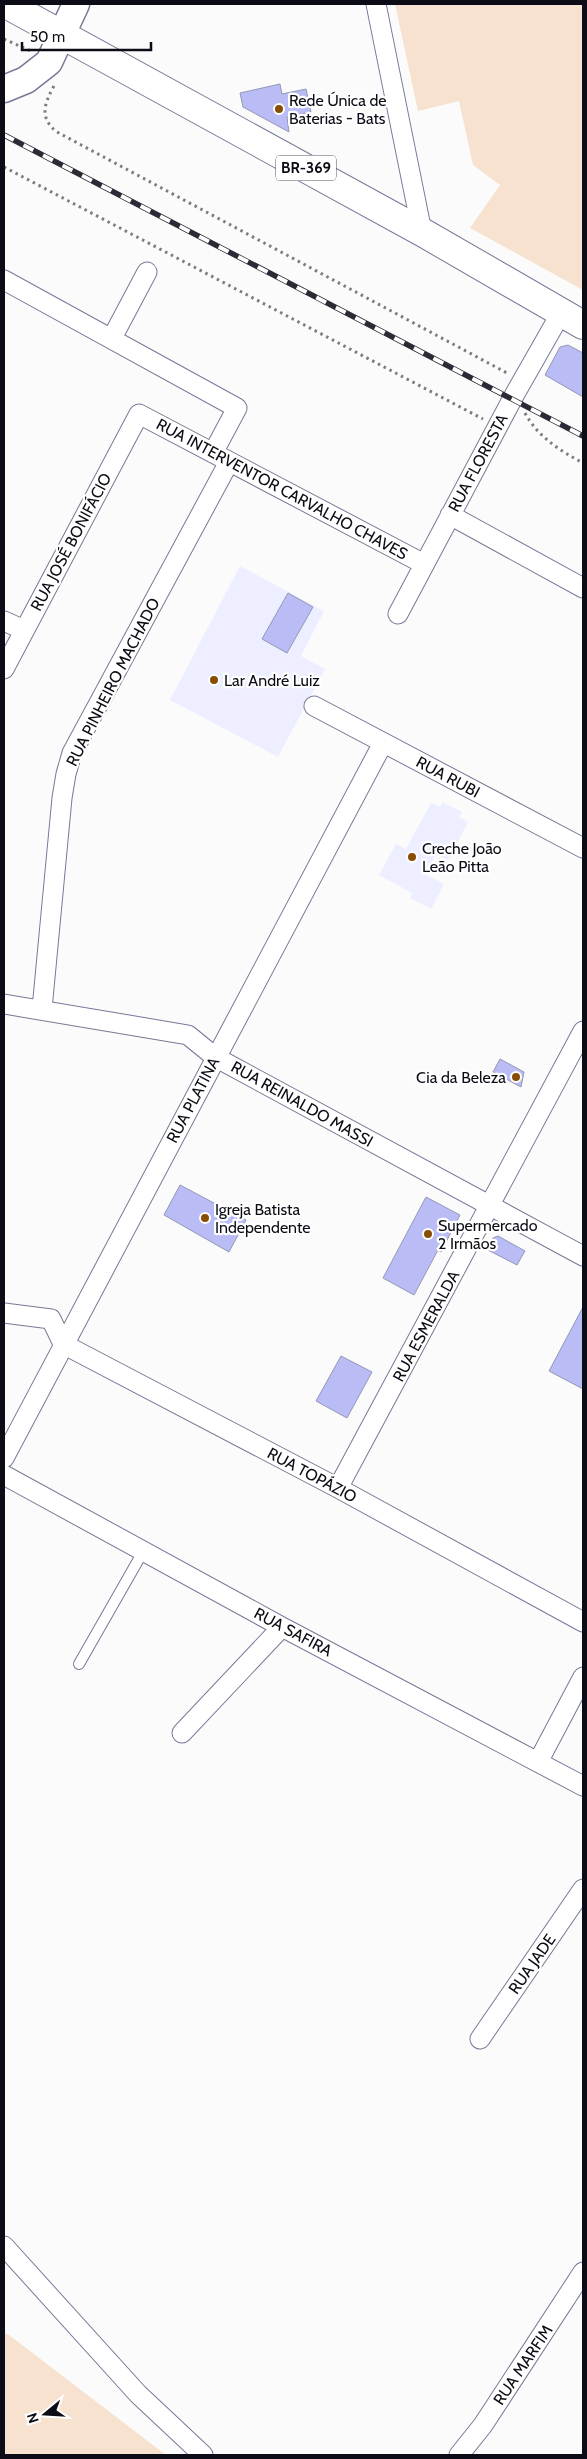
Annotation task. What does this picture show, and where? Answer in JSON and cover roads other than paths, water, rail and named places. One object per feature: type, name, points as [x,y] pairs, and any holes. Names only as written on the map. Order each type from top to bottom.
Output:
[{"type":"main road","name":"BR-369","points":[[6,4],[57,22],[572,319]]},
{"type":"main road","points":[[4,88],[26,80],[27,58],[57,22],[76,4]]},
{"type":"street","points":[[376,4],[422,232]]},
{"type":"street","points":[[4,280],[112,338],[147,272]]},
{"type":"street","name":"RUA FLORESTA","points":[[398,614],[516,392],[572,319]]},
{"type":"street","name":"RUA PINHEIRO MACHADO","points":[[42,1009],[62,798],[72,753],[221,458],[238,408],[112,338]]},
{"type":"street","name":"RUA INTERVENTOR CARVALHO CHAVES","points":[[139,414],[424,564]]},
{"type":"street","name":"RUA JOSÉ BONIFÁCIO","points":[[4,669],[139,414]]},
{"type":"street","points":[[450,515],[583,588]]},
{"type":"street","points":[[4,620],[24,630]]},
{"type":"street","name":"RUA RUBI","points":[[314,706],[583,848]]},
{"type":"street","name":"RUA PLATINA","points":[[4,1458],[383,743]]},
{"type":"street","name":"RUA REINALDO MASSI","points":[[4,1004],[188,1035],[215,1057],[583,1256]]},
{"type":"street","name":"RUA ESMERALDA","points":[[338,1488],[491,1206],[583,1031]]},
{"type":"street","points":[[4,1313],[75,1322]]},
{"type":"street","points":[[51,1319],[64,1344]]},
{"type":"street","name":"RUA TOPÁZIO","points":[[64,1344],[338,1488],[583,1622]]},
{"type":"street","name":"RUA SAFIRA","points":[[4,1474],[282,1627],[583,1786]]},
{"type":"street","points":[[182,1733],[282,1627]]},
{"type":"street","points":[[538,1762],[583,1677]]},
{"type":"street","name":"RUA JADE","points":[[480,2039],[583,1889]]},
{"type":"street","points":[[4,2246],[138,2394],[204,2455]]},
{"type":"street","name":"RUA MARFIM","points":[[459,2455],[483,2425],[583,2272]]},
{"type":"lane","points":[[78,1664],[144,1550]]},
{"type":"railway","points":[[4,135],[583,436]]},
{"type":"place","name":"Rede Única de Baterias - Bats","points":[[279,109]]},
{"type":"place","name":"Lar André Luiz","points":[[214,680]]},
{"type":"place","name":"Creche João Leão Pitta","points":[[412,857]]},
{"type":"place","name":"Cia da Beleza","points":[[516,1077]]},
{"type":"place","name":"Igreja Batista Independente","points":[[205,1218]]},
{"type":"place","name":"Supermercado 2 Irmãos","points":[[428,1234]]}]
